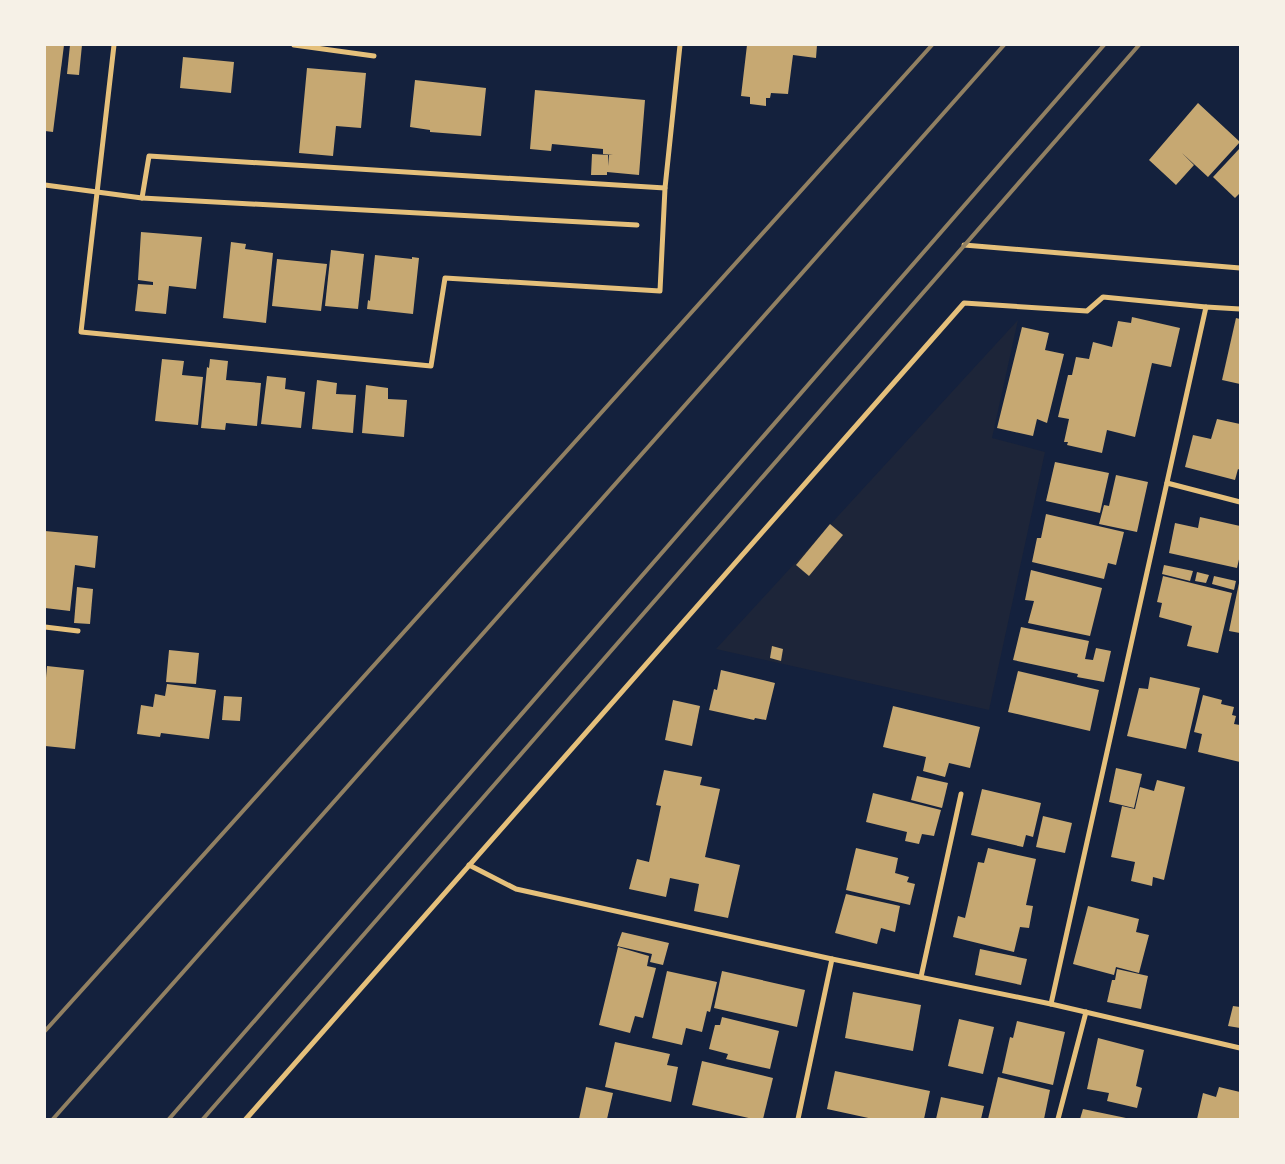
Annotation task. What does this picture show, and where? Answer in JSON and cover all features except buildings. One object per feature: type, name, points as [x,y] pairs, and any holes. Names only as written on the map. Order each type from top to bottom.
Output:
[{"type":"street","points":[[114,45],[81,332],[431,366],[445,278],[660,291],[665,188],[680,45]]},
{"type":"street","points":[[294,45],[374,56]]},
{"type":"street","points":[[142,198],[149,156],[665,188]]},
{"type":"street","points":[[45,185],[142,198],[637,225]]},
{"type":"street","points":[[964,245],[1240,268]]},
{"type":"street","points":[[246,1119],[964,303],[1087,311],[1103,297],[1240,309]]},
{"type":"street","points":[[1051,1004],[1206,307]]},
{"type":"street","points":[[1167,483],[1240,502]]},
{"type":"street","points":[[45,628],[78,631]]},
{"type":"street","points":[[921,977],[961,794]]},
{"type":"street","points":[[469,865],[516,889],[832,959],[1051,1004],[1240,1048]]},
{"type":"street","points":[[798,1119],[832,959]]},
{"type":"street","points":[[1058,1119],[1086,1012]]},
{"type":"shaded area","points":[[1018,320],[992,438],[1045,452],[989,710],[716,649]]},
{"type":"railway","points":[[45,1031],[932,45]]},
{"type":"railway","points":[[53,1119],[1004,45]]},
{"type":"railway","points":[[169,1119],[1104,45]]},
{"type":"railway","points":[[203,1119],[1139,45]]}]
